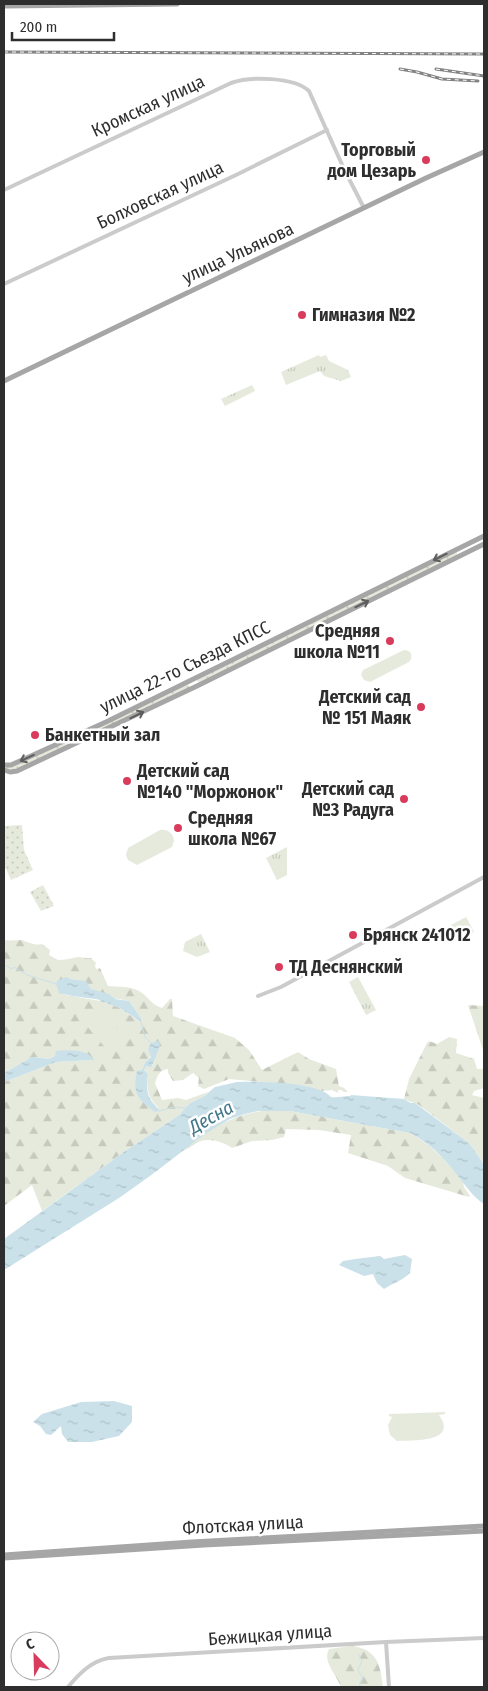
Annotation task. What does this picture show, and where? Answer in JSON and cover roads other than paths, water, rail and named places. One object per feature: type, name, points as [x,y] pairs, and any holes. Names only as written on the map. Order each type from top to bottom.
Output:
[{"type":"main road","points":[[4,6],[177,4]]},
{"type":"main road","name":"улица Ульянова","points":[[4,381],[96,335],[484,152]]},
{"type":"main road","name":"улица 22-го Съезда КПСС","points":[[4,765],[11,765],[47,749],[194,679],[484,536]]},
{"type":"main road","name":"улица 22-го Съезда КПСС","points":[[4,770],[10,772],[17,771],[197,686],[484,544]]},
{"type":"main road","points":[[462,546],[466,553]]},
{"type":"main road","points":[[194,679],[197,686]]},
{"type":"main road","name":"Флотская улица","points":[[4,1554],[200,1541],[484,1526]]},
{"type":"main road","name":"Флотская улица","points":[[4,1558],[204,1545],[484,1531]]},
{"type":"street","name":"Кромская улица","points":[[4,190],[236,81],[248,79],[282,81],[298,85],[309,91],[327,130]]},
{"type":"street","points":[[327,130],[364,208]]},
{"type":"street","name":"Болховская улица","points":[[4,284],[228,179],[327,130]]},
{"type":"street","points":[[258,996],[281,987],[484,877]]},
{"type":"street","name":"Бежицкая улица","points":[[68,1687],[81,1672],[95,1662],[104,1659],[484,1638]]},
{"type":"street","points":[[386,1642],[389,1687]]},
{"type":"water","points":[[66,977],[86,981],[91,989],[109,994],[115,999],[129,1001],[141,1018],[141,1022],[118,1007],[106,1002],[59,993],[57,981]]},
{"type":"water","points":[[159,1041],[160,1047],[151,1067],[146,1066],[144,1070],[148,1074],[148,1094],[159,1111],[155,1112],[141,1100],[135,1085],[137,1071],[142,1070],[145,1062],[151,1057],[148,1049],[151,1043]]},
{"type":"water","points":[[71,1050],[87,1053],[94,1060],[56,1062],[4,1082],[4,1073],[32,1057],[49,1059],[55,1056],[56,1051]]},
{"type":"water","name":"Десна","points":[[237,1082],[301,1085],[325,1092],[331,1097],[351,1095],[404,1099],[415,1103],[469,1143],[484,1164],[484,1204],[473,1195],[436,1151],[410,1133],[290,1111],[258,1111],[230,1119],[205,1134],[119,1198],[4,1270],[4,1239],[121,1154],[179,1115],[190,1103],[203,1097],[215,1087]]},
{"type":"water","points":[[405,1255],[412,1259],[410,1273],[384,1289],[377,1283],[373,1274],[364,1276],[339,1265],[343,1261],[355,1259],[380,1256],[384,1259]]},
{"type":"water","points":[[114,1401],[132,1406],[132,1422],[119,1436],[92,1442],[68,1442],[62,1434],[61,1426],[51,1435],[46,1434],[40,1426],[33,1422],[42,1414],[81,1402]]},
{"type":"waterway","points":[[4,965],[12,969],[14,967],[27,975],[56,984]]},
{"type":"waterway","points":[[141,1022],[145,1037],[151,1043]]},
{"type":"waterway","name":"Десна","points":[[159,1111],[174,1107],[186,1108]]},
{"type":"waterway","points":[[359,1655],[362,1661],[358,1670],[363,1678],[359,1687]]},
{"type":"railway","points":[[4,52],[484,54]]},
{"type":"railway","points":[[400,69],[442,79],[478,81]]},
{"type":"railway","points":[[436,69],[484,76]]},
{"type":"place","name":"Торговый дом Цезарь","points":[[426,160]]},
{"type":"place","name":"Гимназия №2","points":[[302,315]]},
{"type":"place","name":"Средняя школа №11","points":[[390,641]]},
{"type":"place","name":"Детский сад № 151 Маяк","points":[[421,707]]},
{"type":"place","name":"Банкетный зал","points":[[35,735]]},
{"type":"place","name":"Детский сад №140 \"Моржонок\"","points":[[127,781]]},
{"type":"place","name":"Детский сад №3 Радуга","points":[[404,799]]},
{"type":"place","name":"Средняя школа №67","points":[[178,828]]},
{"type":"place","name":"Брянск 241012","points":[[353,935]]},
{"type":"place","name":"ТД Деснянский","points":[[279,967]]}]
